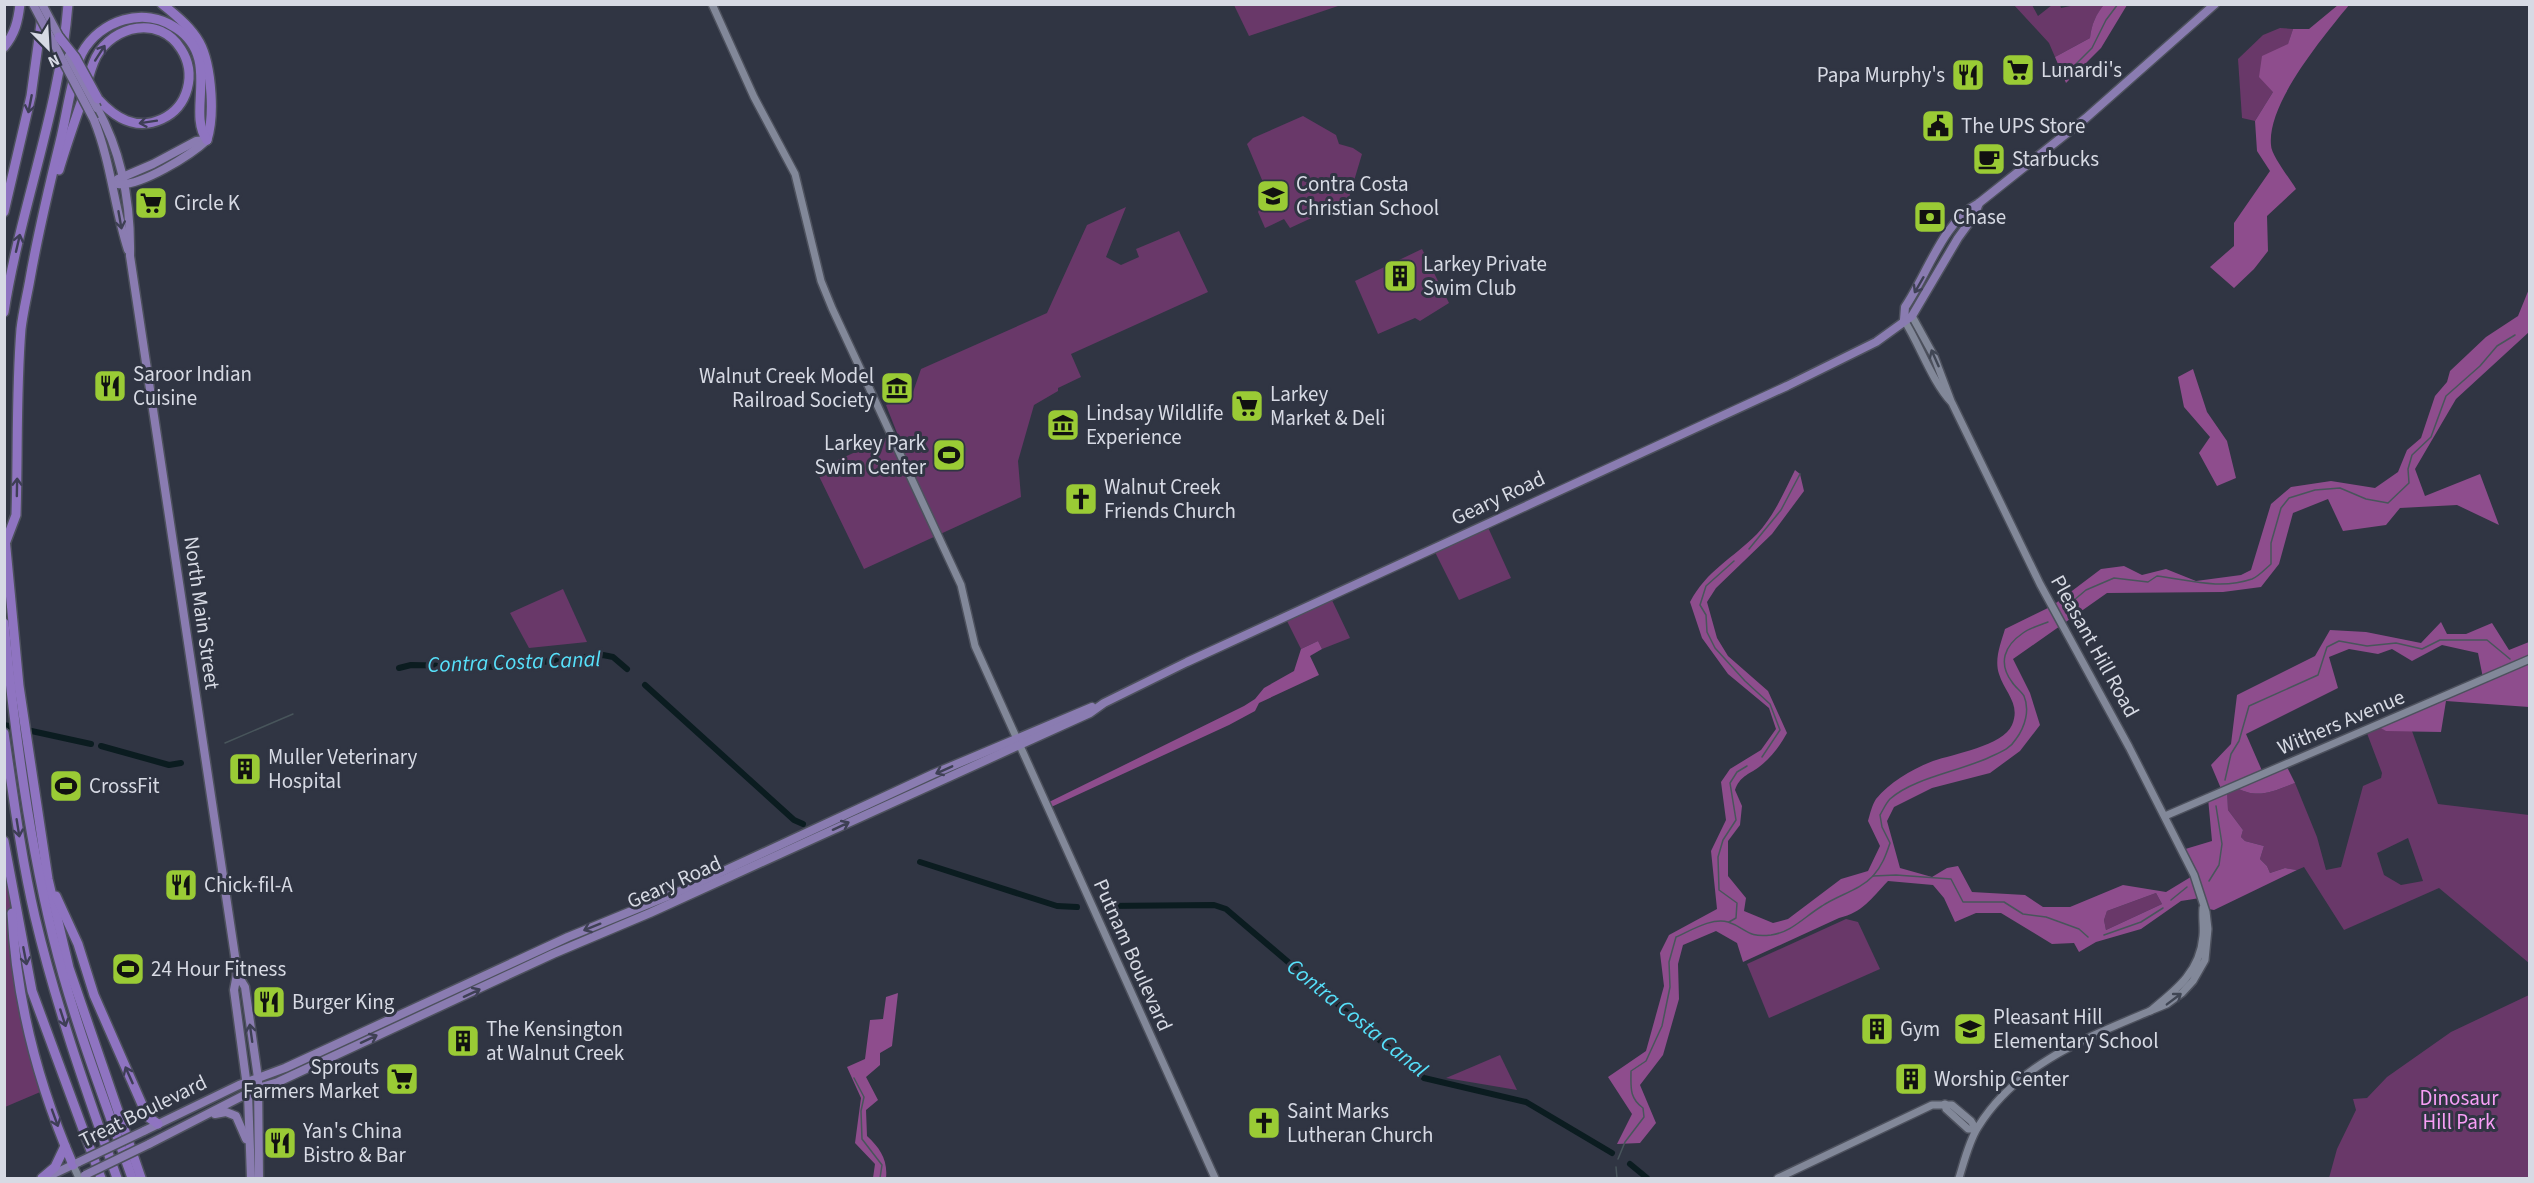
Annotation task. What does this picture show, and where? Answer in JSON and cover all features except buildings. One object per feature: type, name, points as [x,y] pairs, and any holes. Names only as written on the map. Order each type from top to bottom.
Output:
[{"type":"highway","points":[[4,47],[11,39],[17,25],[20,4]]},
{"type":"highway","points":[[4,212],[33,89],[42,4]]},
{"type":"highway","points":[[4,312],[58,78],[68,4]]},
{"type":"highway","points":[[162,4],[196,36],[208,62],[212,126],[207,140]]},
{"type":"highway","points":[[5,544],[16,515],[21,327],[45,206],[81,55],[92,40],[105,28],[121,20],[135,17],[163,21],[187,38],[198,59],[201,74],[201,131],[207,140]]},
{"type":"highway","points":[[45,206],[55,184],[96,57],[109,40],[124,30],[140,27],[157,30],[172,39],[181,49],[188,64],[189,87],[181,104],[164,118],[145,123],[130,122],[114,116],[98,103],[75,57],[59,37]]},
{"type":"highway","points":[[4,534],[19,714],[39,868],[53,938],[132,1179]]},
{"type":"highway","points":[[4,623],[19,714]]},
{"type":"highway","points":[[4,733],[29,891],[45,957],[117,1179]]},
{"type":"highway","points":[[23,749],[48,879],[69,968],[141,1179]]},
{"type":"highway","points":[[4,787],[9,771]]},
{"type":"highway","points":[[4,841],[32,991],[101,1179]]},
{"type":"highway","points":[[10,878],[13,945],[22,1010],[31,1047],[65,1146],[76,1163]]},
{"type":"highway","points":[[48,879],[78,944],[94,995],[148,1117],[158,1124]]},
{"type":"highway","points":[[43,1179],[55,1167],[65,1146]]},
{"type":"main road","name":"North Main Street","points":[[33,4],[94,120],[105,149],[122,230],[130,256],[237,974],[234,990],[247,1083],[251,1179]]},
{"type":"main road","points":[[42,4],[59,37]]},
{"type":"main road","points":[[1908,318],[1905,307],[1949,230],[1967,210],[1979,203],[2086,117],[2215,4]]},
{"type":"main road","name":"North Main Street","points":[[98,103],[112,138],[123,180],[131,228],[130,256]]},
{"type":"main road","points":[[113,184],[123,180],[139,181],[196,151],[207,140]]},
{"type":"main road","name":"Geary Road","points":[[258,1078],[285,1068],[568,937],[685,889],[1018,741],[1090,713],[1104,703],[1540,498],[1787,386],[1876,342],[1908,318],[1974,216],[1979,203]]},
{"type":"main road","name":"Geary Road","points":[[258,1088],[278,1082],[553,954],[650,913],[1018,741]]},
{"type":"main road","points":[[646,904],[650,913]]},
{"type":"main road","name":"North Main Street","points":[[237,974],[245,987],[258,1078],[259,1179]]},
{"type":"main road","name":"Treat Boulevard","points":[[43,1179],[258,1078]]},
{"type":"main road","name":"Treat Boulevard","points":[[80,1177],[209,1115],[258,1088]]},
{"type":"main road","points":[[209,1115],[226,1112],[236,1116],[249,1146]]},
{"type":"street","name":"Putnam Boulevard","points":[[712,4],[754,97],[795,174],[821,280],[961,585],[975,646],[1215,1179]]},
{"type":"street","name":"Pleasant Hill Road","points":[[1908,318],[1943,393],[1952,404],[2040,584],[2165,816],[2194,875],[2203,908],[2202,942],[2193,968],[2177,990],[2150,1011],[2055,1054],[2021,1078],[1997,1100],[1976,1129],[1959,1179]]},
{"type":"street","name":"Withers Avenue","points":[[2165,816],[2529,659]]},
{"type":"street","points":[[1778,1179],[1932,1105],[1945,1104],[1946,1109],[1968,1129],[1976,1129]]},
{"type":"street","points":[[76,1163],[80,1177]]},
{"type":"green space","points":[[1234,4],[1341,5],[1249,36]]},
{"type":"green space","points":[[2014,5],[2032,5],[2038,16],[2052,5],[2060,5],[2061,8],[2075,5],[2105,5],[2094,20],[2090,38],[2055,57],[2049,43]]},
{"type":"green space","points":[[2280,28],[2293,29],[2273,92],[2255,121],[2242,118],[2238,59],[2263,35]]},
{"type":"green space","points":[[1303,116],[1336,135],[1339,144],[1353,148],[1362,154],[1348,201],[1290,228],[1284,219],[1265,228],[1258,212],[1262,203],[1270,199],[1247,144],[1253,138]]},
{"type":"green space","points":[[1126,207],[1106,257],[1121,265],[1139,257],[1136,249],[1179,231],[1208,292],[1071,354],[1081,377],[1058,388],[1058,391],[1034,405],[1018,461],[1021,497],[864,569],[816,470],[897,433],[886,405],[913,392],[921,369],[1047,313],[1087,225]]},
{"type":"green space","points":[[1422,249],[1449,303],[1420,321],[1415,318],[1378,334],[1355,281]]},
{"type":"green space","points":[[1486,523],[1511,578],[1459,600],[1433,548]]},
{"type":"green space","points":[[563,589],[587,642],[529,648],[510,613]]},
{"type":"green space","points":[[1330,596],[1350,638],[1322,649],[1318,641],[1301,649],[1285,617]]},
{"type":"green space","points":[[2375,725],[2387,731],[2412,731],[2438,804],[2529,815],[2529,963],[2439,888],[2344,930],[2304,867],[2297,870],[2285,868],[2270,873],[2260,859],[2264,846],[2245,841],[2241,837],[2243,830],[2228,810],[2227,789],[2233,786],[2257,794],[2295,783],[2317,837],[2326,870],[2341,867],[2363,786],[2381,778],[2382,773],[2365,728]],"holes":[[[2408,838],[2423,881],[2401,885],[2384,875],[2377,853]]]},
{"type":"green space","points":[[4,841],[10,878],[13,945],[45,1090],[5,1107]]},
{"type":"green space","points":[[2156,893],[2162,904],[2106,930],[2104,920],[2107,911]]},
{"type":"green space","points":[[1846,919],[1858,922],[1880,969],[1769,1018],[1747,964]]},
{"type":"green space","name":"Dinosaur Hill Park","points":[[2529,995],[2529,1178],[2329,1178],[2337,1149],[2356,1110],[2353,1099],[2367,1098],[2387,1077],[2451,1032]]},
{"type":"green space","points":[[1500,1055],[1517,1090],[1446,1078]]},
{"type":"shaded area","points":[[2105,4],[2127,5],[2101,48],[2066,83],[2055,57],[2090,38],[2094,20]]},
{"type":"shaded area","points":[[2338,5],[2349,5],[2312,52],[2287,90],[2272,128],[2272,149],[2277,161],[2296,189],[2267,216],[2268,251],[2254,269],[2234,288],[2210,267],[2234,246],[2234,223],[2270,171],[2257,151],[2255,121],[2273,92],[2259,77],[2262,56],[2288,44],[2293,29],[2309,29]]},
{"type":"shaded area","points":[[2529,289],[2529,332],[2456,399],[2415,469],[2425,496],[2480,474],[2499,525],[2457,505],[2400,508],[2386,525],[2343,531],[2328,499],[2293,513],[2279,564],[2261,587],[2223,592],[2107,593],[2013,659],[2030,693],[2040,725],[2020,751],[1990,773],[1932,788],[1894,807],[1887,821],[1900,868],[1932,877],[1947,868],[1958,866],[1972,892],[2025,895],[2043,907],[2070,907],[2123,885],[2166,892],[2194,875],[2182,850],[2212,841],[2208,798],[2222,791],[2211,765],[2231,744],[2237,695],[2315,656],[2330,630],[2366,632],[2421,643],[2441,622],[2447,634],[2466,634],[2492,623],[2509,650],[2529,642],[2529,707],[2446,701],[2441,732],[2386,731],[2375,725],[2483,678],[2478,653],[2442,645],[2412,661],[2392,649],[2378,654],[2349,649],[2329,657],[2338,688],[2246,734],[2263,773],[2285,763],[2295,783],[2257,794],[2233,786],[2227,789],[2228,810],[2243,830],[2241,837],[2245,841],[2264,846],[2260,859],[2270,873],[2285,868],[2297,870],[2214,910],[2203,908],[2200,898],[2181,901],[2141,929],[2096,942],[2079,952],[2074,943],[2052,944],[2001,913],[1976,913],[1955,922],[1944,898],[1933,885],[1888,881],[1866,904],[1854,912],[1743,962],[1737,943],[1716,931],[1683,945],[1678,964],[1679,999],[1663,1055],[1640,1085],[1656,1123],[1640,1143],[1617,1144],[1632,1114],[1608,1077],[1646,1051],[1664,986],[1660,953],[1669,935],[1717,909],[1711,851],[1726,820],[1721,782],[1730,769],[1761,750],[1776,729],[1769,708],[1728,674],[1702,638],[1690,602],[1704,581],[1748,543],[1769,520],[1795,470],[1800,474],[1804,491],[1772,534],[1716,588],[1707,602],[1717,638],[1728,656],[1768,691],[1787,733],[1771,756],[1737,785],[1735,790],[1742,806],[1740,825],[1728,841],[1728,876],[1746,898],[1744,911],[1773,923],[1788,919],[1841,879],[1868,871],[1880,846],[1868,821],[1875,801],[1888,787],[1925,764],[1988,744],[2007,732],[2012,725],[2015,711],[1999,674],[1997,663],[2005,629],[2052,606],[2101,569],[2124,566],[2142,575],[2166,569],[2196,581],[2241,575],[2251,570],[2271,504],[2291,487],[2331,481],[2375,488],[2398,472],[2407,450],[2421,438],[2435,396],[2447,382],[2450,371],[2486,337],[2518,316]],"holes":[[[2156,893],[2162,904],[2106,930],[2104,920],[2107,911]]]},
{"type":"shaded area","points":[[2193,369],[2207,412],[2227,441],[2236,478],[2217,486],[2199,453],[2210,437],[2184,407],[2178,377]]},
{"type":"shaded area","points":[[946,440],[966,449],[958,467],[938,458]]},
{"type":"shaded area","points":[[1318,641],[1322,649],[1310,656],[1319,675],[1259,703],[1255,711],[1229,725],[1049,808],[1047,803],[1244,706],[1255,699],[1264,688],[1294,671],[1301,649]]},
{"type":"shaded area","points":[[898,993],[892,1046],[880,1053],[880,1065],[866,1077],[878,1100],[866,1110],[867,1136],[876,1145],[886,1166],[886,1178],[873,1178],[875,1164],[855,1143],[861,1098],[847,1067],[865,1059],[870,1020],[883,1019],[886,997]]},
{"type":"waterway","points":[[2069,71],[2092,48],[2106,20],[2118,4]]},
{"type":"waterway","points":[[2067,606],[2086,590],[2114,578],[2148,582],[2157,576],[2216,584],[2252,579],[2271,564],[2271,543],[2281,508],[2289,498],[2315,490],[2340,488],[2366,499],[2388,503],[2409,483],[2408,469],[2412,455],[2431,437],[2446,396],[2480,366],[2497,346],[2515,335]]},
{"type":"waterway","points":[[1749,549],[1781,510],[1800,474]]},
{"type":"waterway","points":[[1734,561],[1706,586],[1700,605],[1706,615],[1707,632],[1715,648],[1770,704],[1780,730],[1762,757]]},
{"type":"waterway","points":[[1618,1159],[1625,1142],[1644,1117],[1643,1108],[1635,1100],[1632,1092],[1631,1071],[1646,1061],[1662,1026],[1670,987],[1669,962],[1676,937],[1715,921],[1734,924],[1756,935],[1778,933],[1792,927],[1828,902],[1868,881],[1881,864],[1890,843],[1882,827],[1880,815],[1890,799],[1924,780],[1998,753],[2014,742],[2024,724],[2027,707],[2024,696],[2013,684],[2005,668],[2005,655],[2016,638],[2048,622]]},
{"type":"waterway","points":[[2225,780],[2231,754],[2239,741],[2249,706],[2318,675],[2327,647],[2339,641],[2367,646],[2396,643],[2422,649],[2440,640],[2487,640],[2510,659]]},
{"type":"waterway","name":"Contra Costa Canal","points":[[399,668],[411,665],[499,667],[603,655],[613,657],[627,669]]},
{"type":"waterway","name":"Contra Costa Canal","points":[[645,685],[794,820],[803,824]]},
{"type":"waterway","name":"Contra Costa Canal","points":[[225,743],[293,714]]},
{"type":"waterway","name":"Contra Costa Canal","points":[[4,725],[91,744]]},
{"type":"waterway","name":"Contra Costa Canal","points":[[101,746],[169,765],[181,763]]},
{"type":"waterway","points":[[1729,922],[1736,918],[1737,903],[1719,890],[1718,857],[1723,840],[1736,820],[1730,783],[1737,772],[1747,766]]},
{"type":"waterway","points":[[2209,881],[2219,865],[2222,844],[2216,806]]},
{"type":"waterway","name":"Contra Costa Canal","points":[[920,862],[1057,906],[1077,907]]},
{"type":"waterway","points":[[1873,876],[1896,875],[1951,879],[1963,902],[2004,902],[2023,914],[2046,917],[2079,929],[2088,937]]},
{"type":"waterway","points":[[2171,900],[2187,887]]},
{"type":"waterway","name":"Contra Costa Canal","points":[[1104,906],[1214,905],[1226,909],[1424,1078],[1526,1102],[1612,1153]]},
{"type":"waterway","points":[[2104,935],[2141,922],[2163,908]]},
{"type":"waterway","points":[[854,1078],[864,1097],[861,1111],[862,1139],[882,1165],[880,1178]]},
{"type":"waterway","name":"Contra Costa Canal","points":[[1630,1164],[1647,1178]]},
{"type":"waterway","points":[[1616,1167],[1617,1178]]},
{"type":"place","name":"Lunardi's","points":[[2018,70]]},
{"type":"place","name":"Papa Murphy's","points":[[1968,75]]},
{"type":"place","name":"The UPS Store","points":[[1938,126]]},
{"type":"place","name":"Starbucks","points":[[1989,159]]},
{"type":"place","name":"Contra Costa Christian School","points":[[1273,196]]},
{"type":"place","name":"Circle K","points":[[151,203]]},
{"type":"place","name":"Chase","points":[[1930,217]]},
{"type":"place","name":"Larkey Private Swim Club","points":[[1400,276]]},
{"type":"place","name":"Saroor Indian Cuisine","points":[[110,386]]},
{"type":"place","name":"Walnut Creek Model Railroad Society","points":[[897,388]]},
{"type":"place","name":"Larkey Market & Deli","points":[[1247,406]]},
{"type":"place","name":"Lindsay Wildlife Experience","points":[[1063,425]]},
{"type":"place","name":"Larkey Park Swim Center","points":[[949,455]]},
{"type":"place","name":"Walnut Creek Friends Church","points":[[1081,499]]},
{"type":"place","name":"Muller Veterinary Hospital","points":[[245,769]]},
{"type":"place","name":"CrossFit","points":[[66,786]]},
{"type":"place","name":"Chick-fil-A","points":[[181,885]]},
{"type":"place","name":"24 Hour Fitness","points":[[128,969]]},
{"type":"place","name":"Burger King","points":[[269,1002]]},
{"type":"place","name":"Gym","points":[[1877,1029]]},
{"type":"place","name":"Pleasant Hill Elementary School","points":[[1970,1029]]},
{"type":"place","name":"The Kensington at Walnut Creek","points":[[463,1041]]},
{"type":"place","name":"Sprouts Farmers Market","points":[[402,1079]]},
{"type":"place","name":"Worship Center","points":[[1911,1079]]},
{"type":"place","name":"Saint Marks Lutheran Church","points":[[1264,1123]]},
{"type":"place","name":"Yan's China Bistro & Bar","points":[[280,1143]]}]
